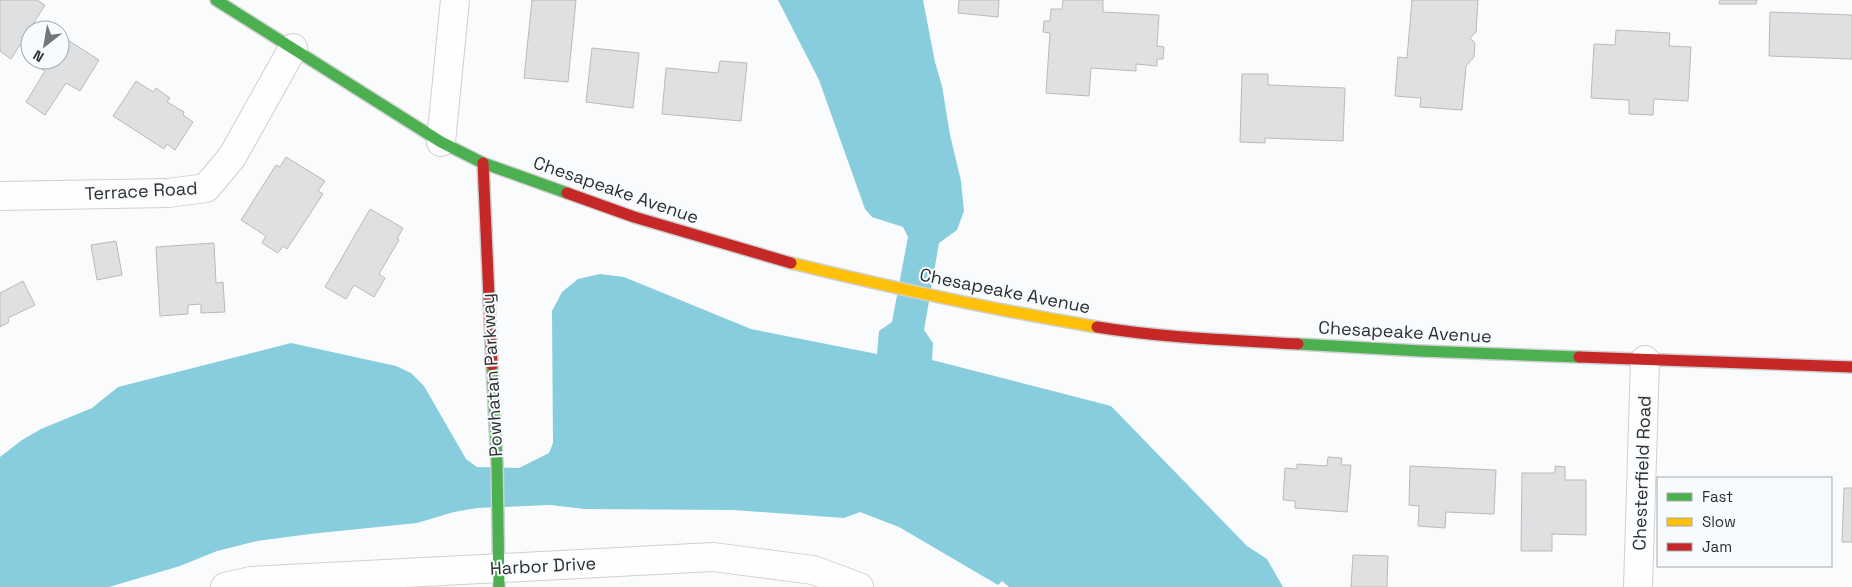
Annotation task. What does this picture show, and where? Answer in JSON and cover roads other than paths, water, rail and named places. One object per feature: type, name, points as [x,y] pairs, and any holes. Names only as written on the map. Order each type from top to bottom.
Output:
[{"type":"main road","name":"Chesapeake Avenue","points":[[216,0],[442,142],[483,163],[634,217],[769,258],[885,286],[1027,315],[1120,330],[1192,338],[1422,351],[1852,367]]},
{"type":"main road","name":"Powhatan Parkway","points":[[483,163],[499,578]]},
{"type":"street","points":[[442,142],[455,0]]},
{"type":"street","name":"Terrace Road","points":[[0,196],[168,193],[206,188],[232,157],[293,48]]},
{"type":"street","name":"Chesterfield Road","points":[[1638,587],[1645,360]]},
{"type":"street","name":"Harbor Drive","points":[[225,587],[251,581],[499,578],[713,557],[813,570],[859,587]]},
{"type":"water","points":[[778,0],[923,0],[961,181],[964,211],[957,230],[939,243],[924,330],[933,343],[932,360],[1111,406],[1247,546],[1267,559],[1283,587],[1009,587],[1002,581],[998,585],[899,527],[860,512],[844,518],[733,510],[585,509],[550,505],[477,508],[454,512],[417,523],[257,541],[217,551],[180,566],[109,587],[0,587],[0,457],[22,440],[41,429],[92,408],[118,387],[291,343],[396,366],[411,373],[424,386],[466,459],[477,467],[519,468],[549,453],[553,443],[552,311],[562,292],[578,279],[600,274],[624,277],[751,329],[877,354],[879,331],[892,322],[908,237],[903,227],[872,217],[865,209],[819,80]]}]
